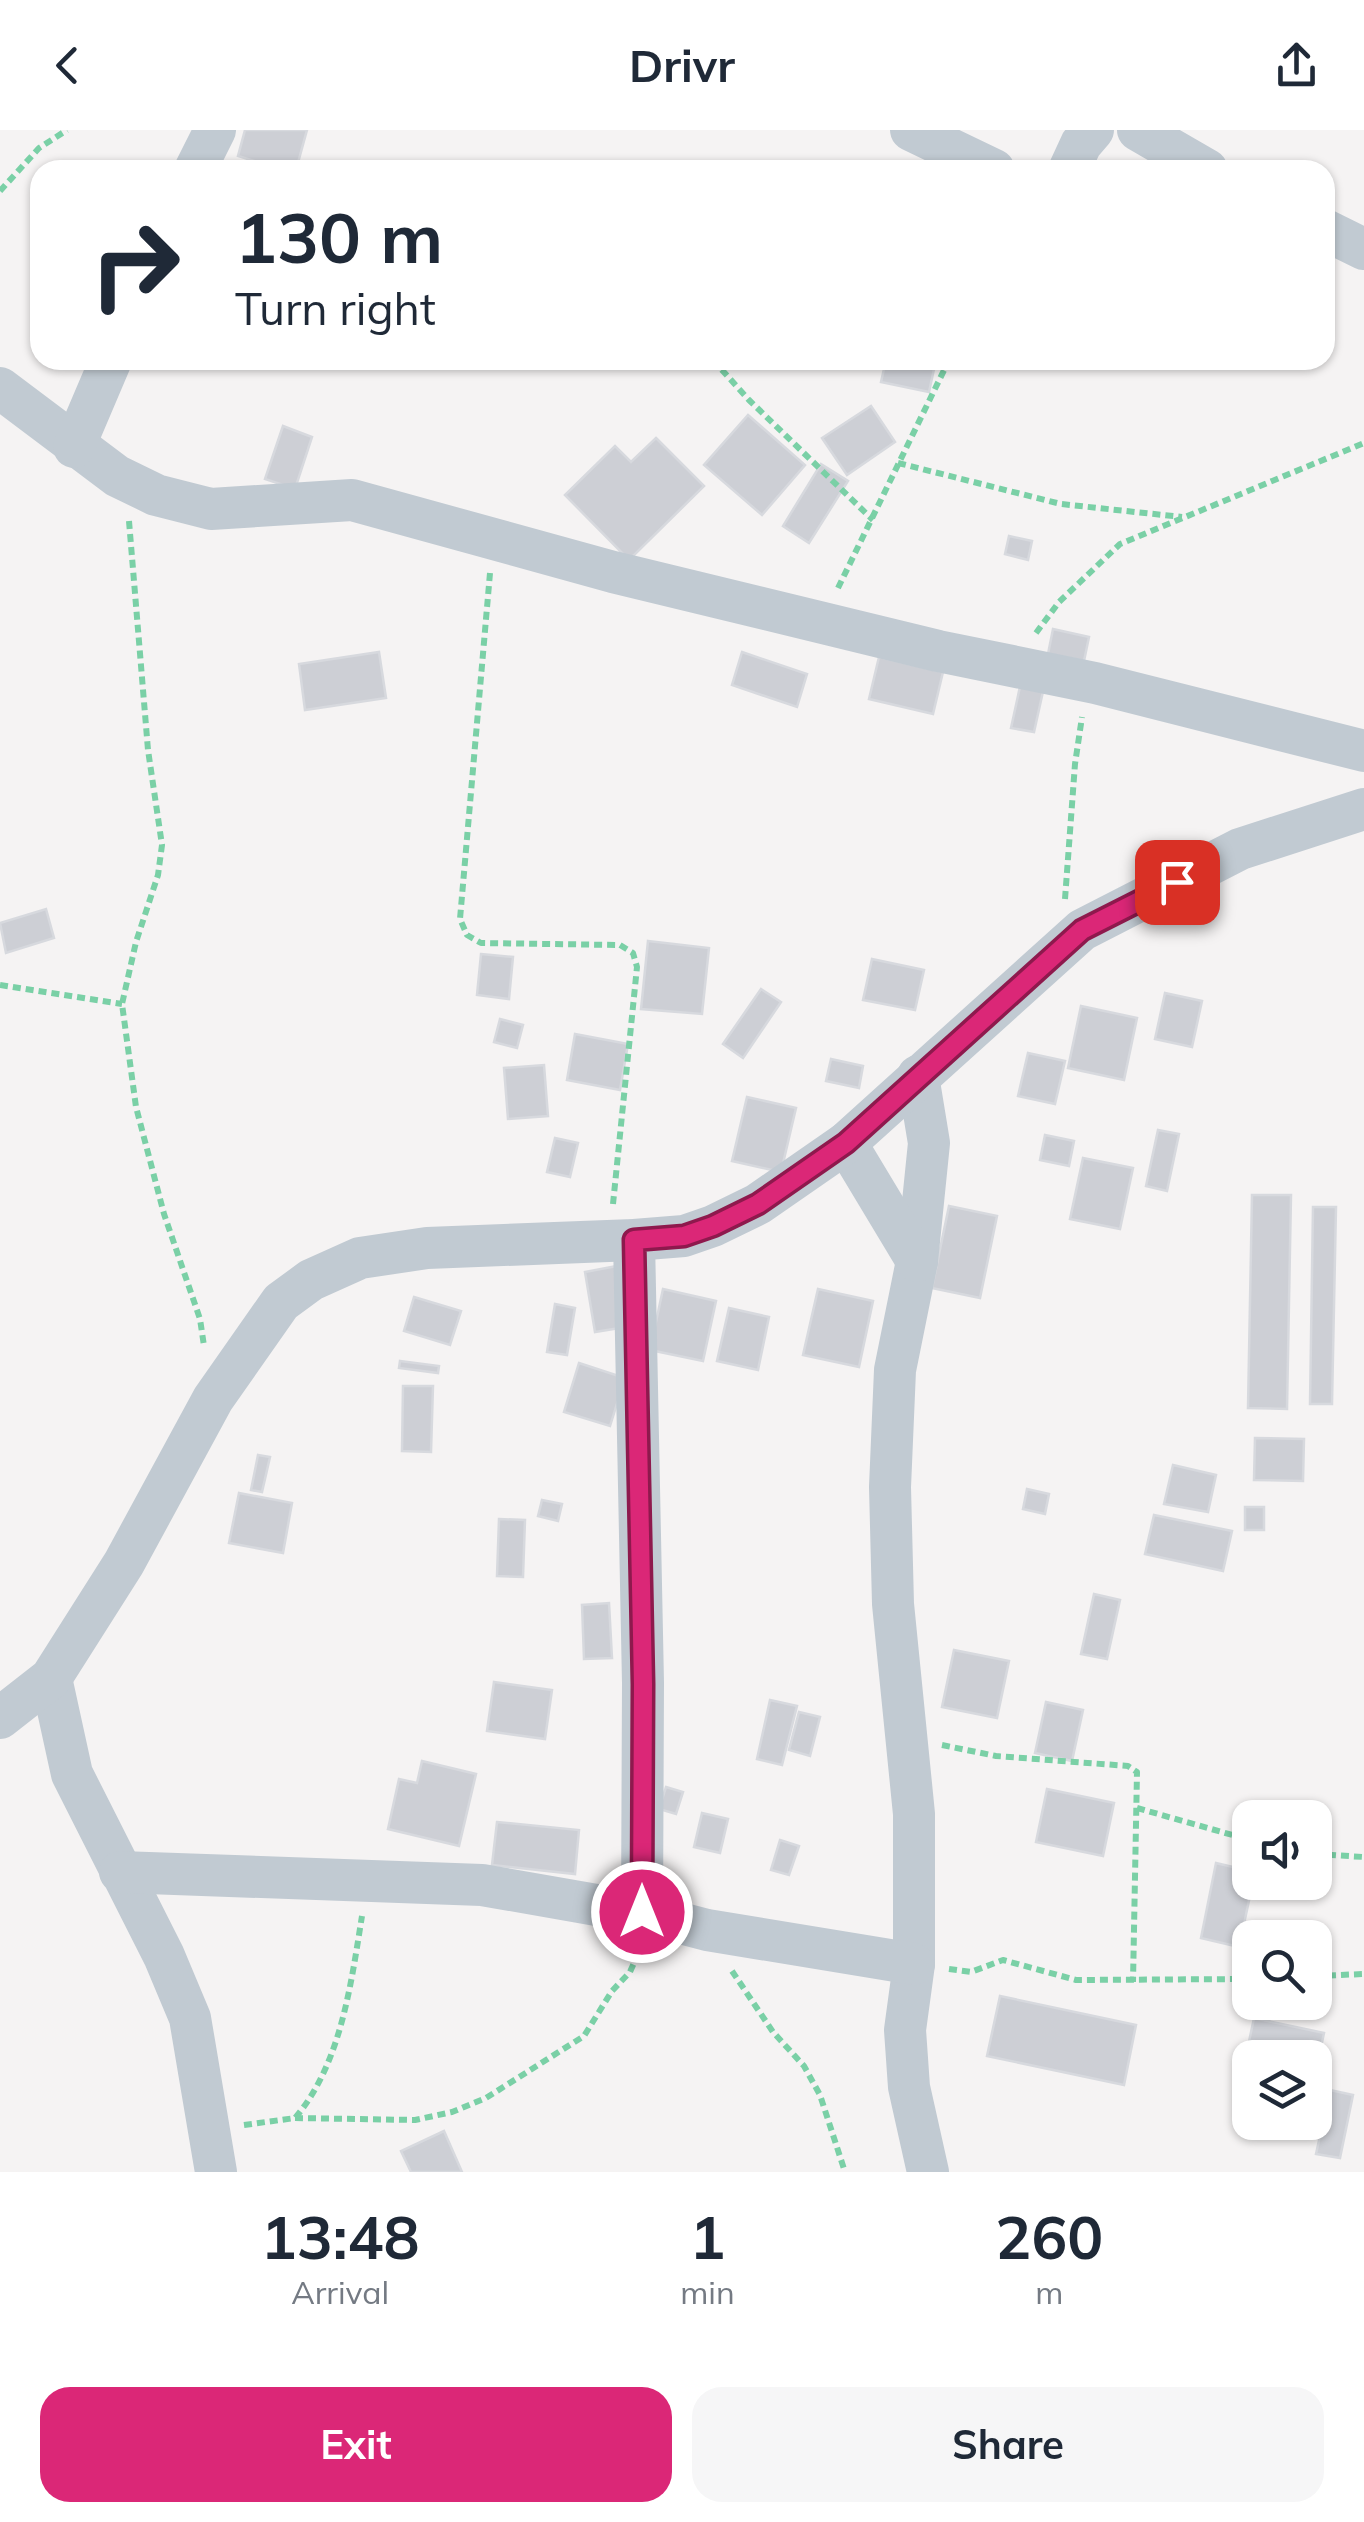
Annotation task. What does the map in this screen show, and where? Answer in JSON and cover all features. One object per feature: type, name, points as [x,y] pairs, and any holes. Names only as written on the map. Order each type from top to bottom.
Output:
[{"type":"street","points":[[200,160],[215,130]]},
{"type":"street","points":[[911,130],[973,160]]},
{"type":"street","points":[[1074,160],[1093,130]]},
{"type":"street","points":[[1138,130],[1190,160]]},
{"type":"street","points":[[1335,235],[1364,248]]},
{"type":"street","points":[[74,446],[108,370]]},
{"type":"street","points":[[0,388],[74,446],[156,495],[211,509],[352,500],[613,572],[1094,683],[1364,751]]},
{"type":"street","points":[[0,1718],[51,1678],[124,1563],[213,1399],[280,1302],[312,1280],[360,1258],[427,1248],[684,1236],[713,1226],[758,1204],[846,1143],[1082,930],[1240,849],[1364,809]]},
{"type":"street","points":[[918,1076],[929,1143],[917,1261],[895,1370],[890,1486],[894,1604],[914,1814],[914,1964],[905,2030],[910,2086],[928,2172]]},
{"type":"street","points":[[846,1143],[917,1261]]},
{"type":"street","points":[[622,1240],[643,1684],[647,1914]]},
{"type":"street","points":[[51,1678],[72,1774],[164,1956],[190,2018],[216,2172]]},
{"type":"street","points":[[120,1872],[482,1885],[647,1914],[708,1930],[914,1964]]},
{"type":"path","points":[[0,190],[39,148],[67,130]]},
{"type":"path","points":[[722,370],[873,520]]},
{"type":"path","points":[[820,622],[943,370]]},
{"type":"path","points":[[1011,666],[1059,602],[1120,544],[1364,443]]},
{"type":"path","points":[[898,462],[1061,504],[1183,517]]},
{"type":"path","points":[[126,480],[148,750],[162,845],[158,875],[136,942],[122,1004],[136,1107],[164,1214],[200,1319],[213,1399]]},
{"type":"path","points":[[493,539],[460,918],[468,935],[481,943],[620,944],[633,953],[637,967],[622,1240]]},
{"type":"path","points":[[1062,947],[1079,727],[1094,683]]},
{"type":"path","points":[[0,985],[122,1004]]},
{"type":"path","points":[[906,1737],[996,1756],[1128,1766],[1137,1772],[1133,1982]]},
{"type":"path","points":[[1137,1808],[1232,1835]]},
{"type":"path","points":[[1332,1855],[1364,1858]]},
{"type":"path","points":[[295,2118],[310,2101],[328,2068],[368,1880]]},
{"type":"path","points":[[208,2129],[295,2118],[415,2120],[452,2112],[486,2098],[584,2036],[630,1972],[647,1914]]},
{"type":"path","points":[[708,1930],[749,2000],[804,2066],[820,2095],[845,2172]]},
{"type":"path","points":[[914,1964],[971,1972],[1004,1960],[1076,1980],[1232,1979]]},
{"type":"path","points":[[1332,1975],[1364,1974]]},
{"type":"building","points":[[245,130],[307,130],[299,160],[251,160],[238,156]]},
{"type":"building","points":[[884,370],[934,370],[929,392],[881,382]]},
{"type":"building","points":[[871,406],[895,442],[847,475],[822,438]]},
{"type":"building","points":[[748,415],[805,465],[762,515],[704,465]]},
{"type":"building","points":[[283,426],[312,437],[295,489],[265,479]]},
{"type":"building","points":[[656,438],[704,486],[629,560],[565,495],[615,446],[631,462]]},
{"type":"building","points":[[821,464],[848,481],[809,543],[783,526]]},
{"type":"building","points":[[1009,536],[1032,541],[1028,560],[1005,554]]},
{"type":"building","points":[[1053,629],[1089,637],[1084,661],[1048,654]]},
{"type":"building","points":[[379,652],[386,698],[305,710],[299,664]]},
{"type":"building","points":[[742,652],[807,674],[797,707],[732,685]]},
{"type":"building","points":[[879,657],[943,672],[933,714],[869,699]]},
{"type":"building","points":[[1021,682],[1044,687],[1034,732],[1011,728]]},
{"type":"building","points":[[46,909],[54,938],[6,953],[0,923]]},
{"type":"building","points":[[648,941],[709,948],[702,1014],[641,1009]]},
{"type":"building","points":[[481,954],[513,957],[509,999],[477,995]]},
{"type":"building","points":[[872,959],[924,970],[915,1010],[863,1000]]},
{"type":"building","points":[[761,989],[781,1002],[743,1058],[723,1044]]},
{"type":"building","points":[[1165,993],[1202,1001],[1192,1047],[1155,1039]]},
{"type":"building","points":[[1081,1006],[1137,1018],[1124,1080],[1068,1068]]},
{"type":"building","points":[[500,1019],[523,1025],[517,1048],[494,1042]]},
{"type":"building","points":[[575,1034],[628,1044],[620,1090],[567,1080]]},
{"type":"building","points":[[1028,1053],[1065,1061],[1055,1104],[1018,1096]]},
{"type":"building","points":[[831,1059],[863,1066],[859,1088],[826,1081]]},
{"type":"building","points":[[544,1065],[548,1116],[508,1119],[504,1068]]},
{"type":"building","points":[[747,1097],[796,1108],[781,1172],[732,1161]]},
{"type":"building","points":[[1158,1130],[1179,1134],[1167,1191],[1146,1186]]},
{"type":"building","points":[[1045,1135],[1074,1141],[1069,1166],[1040,1160]]},
{"type":"building","points":[[555,1138],[578,1143],[570,1177],[547,1172]]},
{"type":"building","points":[[1083,1158],[1133,1168],[1120,1229],[1070,1219]]},
{"type":"building","points":[[1252,1195],[1291,1195],[1287,1409],[1248,1408]]},
{"type":"building","points":[[949,1206],[997,1216],[980,1298],[932,1288]]},
{"type":"building","points":[[1313,1207],[1336,1207],[1332,1404],[1310,1404]]},
{"type":"building","points":[[622,1265],[632,1326],[595,1332],[585,1272]]},
{"type":"building","points":[[663,1289],[716,1301],[703,1361],[650,1350]]},
{"type":"building","points":[[818,1289],[873,1301],[859,1367],[803,1355]]},
{"type":"building","points":[[414,1297],[461,1311],[450,1345],[404,1331]]},
{"type":"building","points":[[555,1304],[575,1308],[567,1355],[547,1352]]},
{"type":"building","points":[[729,1308],[769,1317],[758,1370],[717,1361]]},
{"type":"building","points":[[400,1361],[439,1366],[438,1373],[399,1368]]},
{"type":"building","points":[[579,1363],[625,1378],[610,1426],[564,1412]]},
{"type":"building","points":[[403,1386],[433,1386],[431,1452],[402,1451]]},
{"type":"building","points":[[1255,1438],[1304,1439],[1303,1481],[1254,1480]]},
{"type":"building","points":[[258,1455],[270,1457],[262,1492],[251,1490]]},
{"type":"building","points":[[1173,1465],[1216,1475],[1208,1512],[1164,1504]]},
{"type":"building","points":[[1027,1489],[1049,1494],[1045,1514],[1023,1509]]},
{"type":"building","points":[[239,1493],[292,1503],[283,1553],[229,1543]]},
{"type":"building","points":[[542,1500],[562,1504],[558,1521],[538,1516]]},
{"type":"building","points":[[1245,1507],[1264,1507],[1264,1530],[1245,1530]]},
{"type":"building","points":[[1154,1515],[1232,1531],[1223,1571],[1145,1554]]},
{"type":"building","points":[[499,1519],[525,1520],[523,1577],[497,1576]]},
{"type":"building","points":[[1094,1594],[1120,1600],[1107,1659],[1081,1654]]},
{"type":"building","points":[[609,1603],[612,1658],[584,1659],[582,1605]]},
{"type":"building","points":[[954,1650],[1009,1661],[997,1718],[942,1707]]},
{"type":"building","points":[[494,1682],[552,1690],[545,1739],[487,1731]]},
{"type":"building","points":[[770,1700],[797,1706],[782,1765],[757,1759]]},
{"type":"building","points":[[1046,1702],[1083,1710],[1072,1761],[1035,1753]]},
{"type":"building","points":[[799,1712],[820,1717],[810,1756],[789,1750]]},
{"type":"building","points":[[422,1761],[476,1774],[459,1846],[388,1829],[399,1779],[417,1783]]},
{"type":"building","points":[[666,1787],[683,1792],[676,1814],[659,1809]]},
{"type":"building","points":[[1047,1789],[1114,1803],[1103,1856],[1036,1842]]},
{"type":"building","points":[[702,1813],[728,1819],[720,1853],[694,1847]]},
{"type":"building","points":[[497,1822],[579,1830],[575,1874],[492,1865]]},
{"type":"building","points":[[780,1840],[799,1846],[789,1875],[771,1870]]},
{"type":"building","points":[[1216,1863],[1232,1867],[1232,1900],[1249,1900],[1245,1920],[1232,1920],[1232,1945],[1201,1938]]},
{"type":"building","points":[[1000,1996],[1136,2025],[1124,2085],[987,2056]]},
{"type":"building","points":[[1254,2020],[1324,2033],[1323,2040],[1249,2040]]},
{"type":"building","points":[[1332,2090],[1353,2095],[1340,2158],[1316,2154],[1319,2140],[1332,2140]]},
{"type":"building","points":[[444,2131],[462,2172],[411,2172],[401,2151]]},
{"type":"route","points":[[642,1912],[643,1684],[634,1240],[684,1236],[758,1204],[846,1143],[1082,930],[1177,882]]}]
